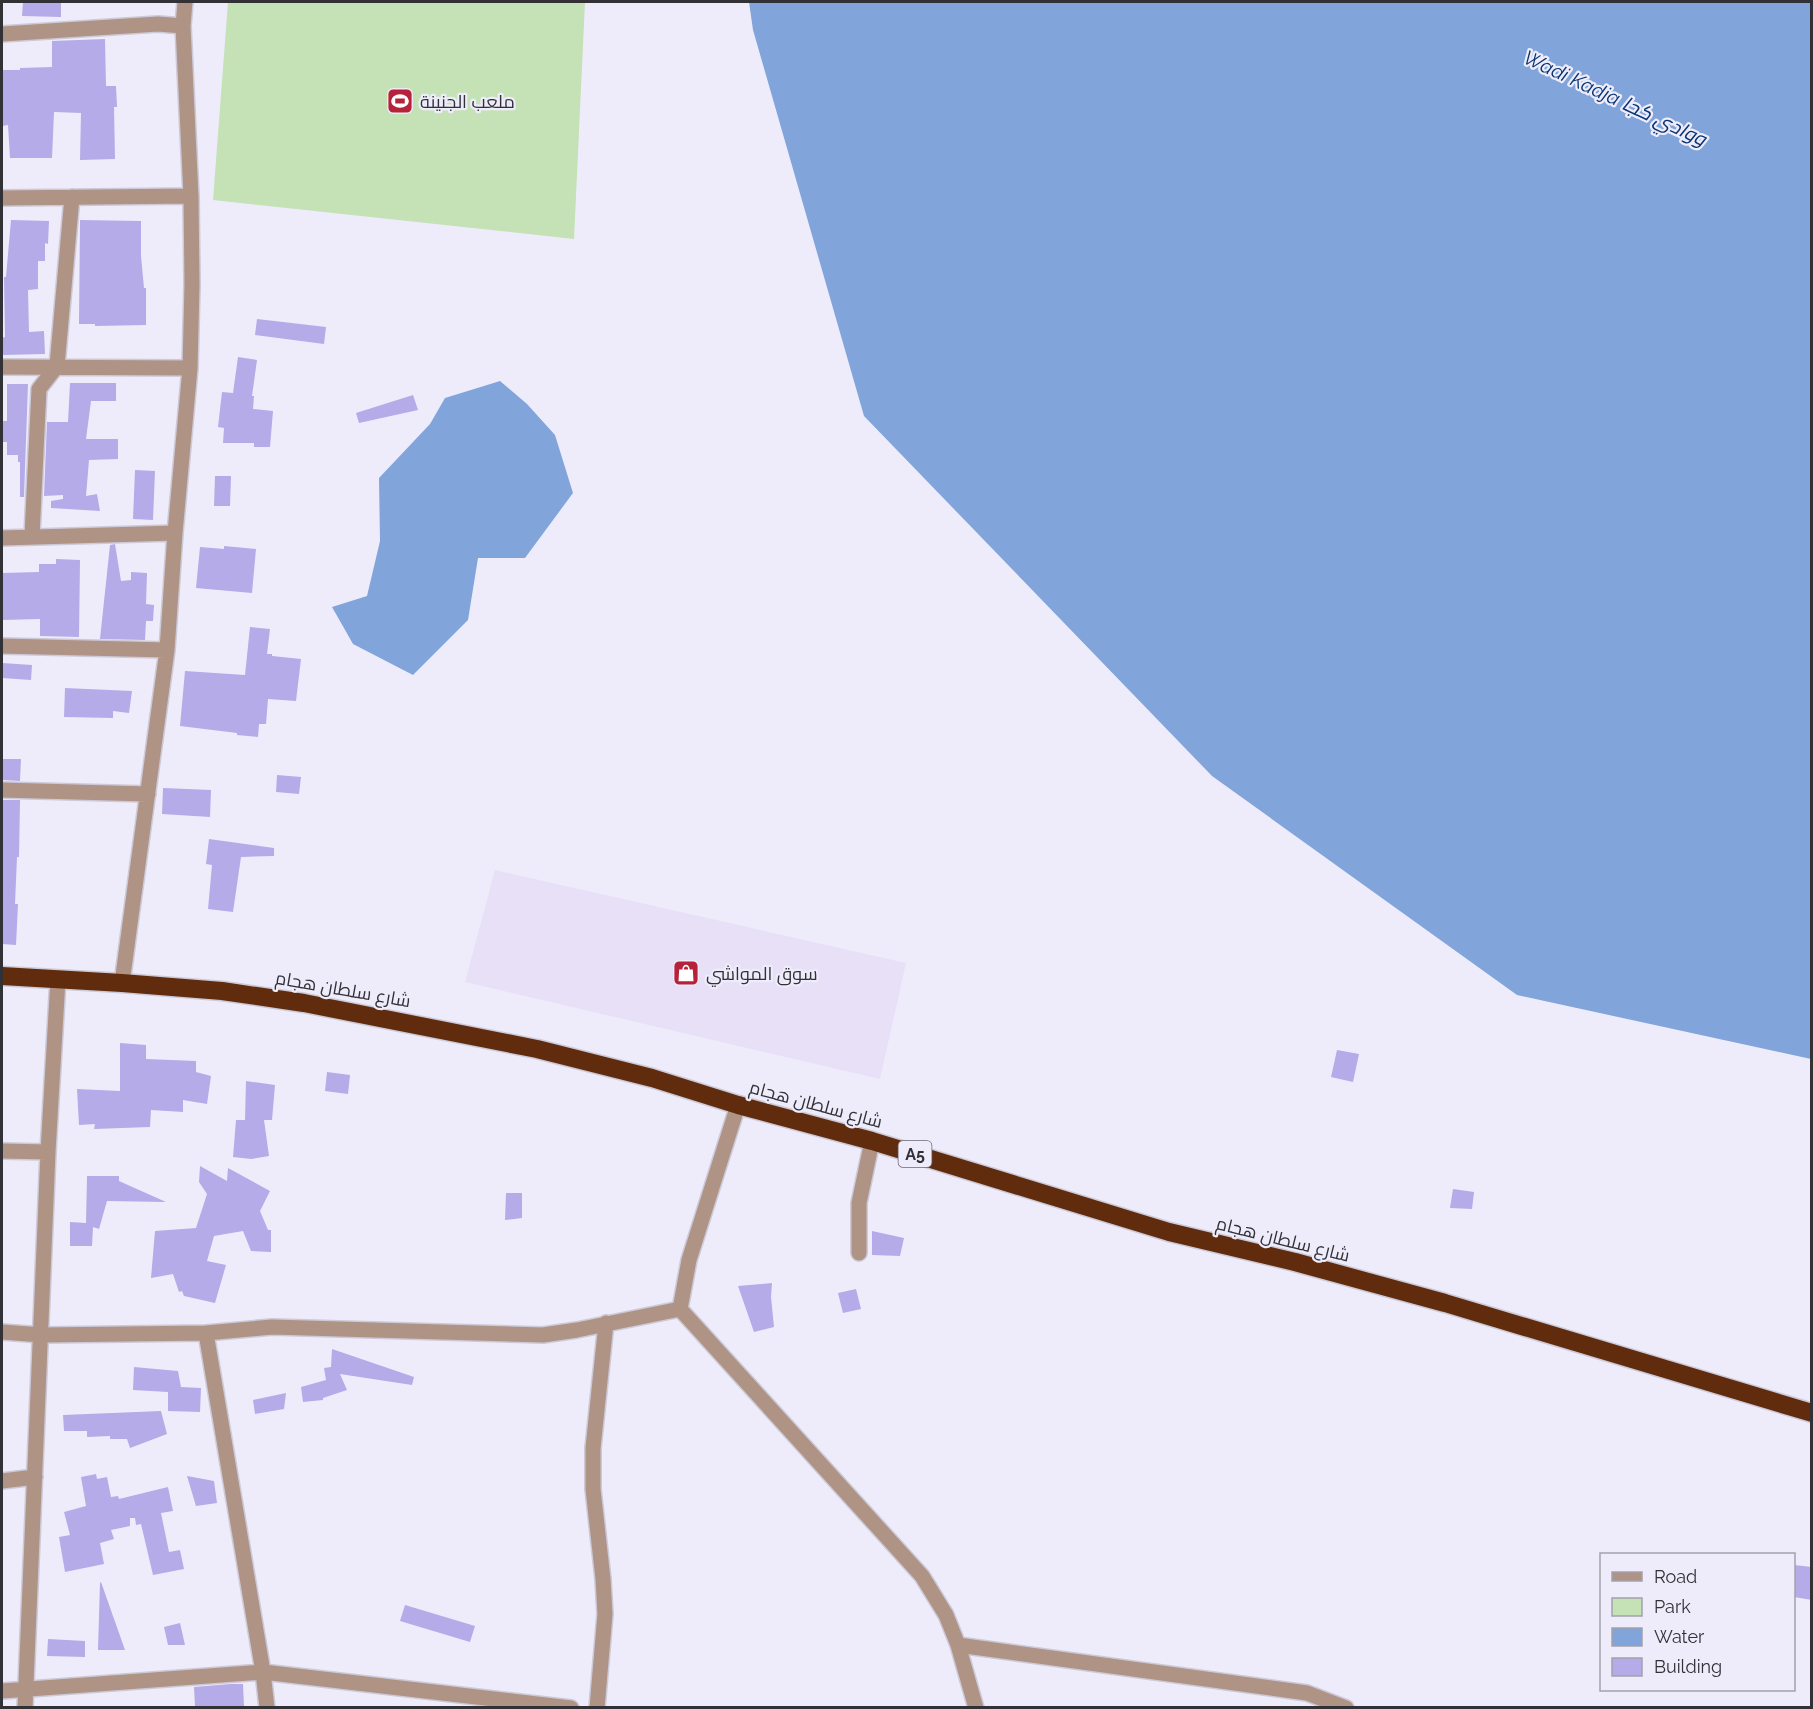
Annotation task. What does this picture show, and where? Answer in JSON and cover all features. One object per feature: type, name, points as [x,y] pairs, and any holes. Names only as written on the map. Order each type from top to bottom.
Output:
[{"type":"highway","name":"شارع سلطان هجام","points":[[2,976],[222,991],[304,1002],[468,1034],[652,1078],[738,1105],[872,1141],[1169,1233],[1295,1262],[1445,1303],[1812,1413]]},
{"type":"street","points":[[122,983],[167,650],[190,368],[191,195],[183,26],[185,2]]},
{"type":"street","points":[[2,34],[158,24],[183,26]]},
{"type":"street","points":[[2,198],[191,195]]},
{"type":"street","points":[[32,536],[39,389],[57,366],[72,197]]},
{"type":"street","points":[[2,367],[190,368]]},
{"type":"street","points":[[2,538],[175,533]]},
{"type":"street","points":[[2,646],[167,650]]},
{"type":"street","points":[[2,790],[148,794]]},
{"type":"street","points":[[25,1707],[48,1152],[58,979]]},
{"type":"street","points":[[680,1309],[689,1260],[738,1105]]},
{"type":"street","points":[[859,1253],[859,1203],[872,1141]]},
{"type":"street","points":[[2,1151],[48,1152]]},
{"type":"street","points":[[2,1332],[42,1335],[206,1333],[272,1327],[543,1335],[680,1309]]},
{"type":"street","points":[[680,1309],[922,1576],[946,1614],[958,1645],[976,1707]]},
{"type":"street","points":[[597,1707],[605,1614],[592,1488],[593,1448],[606,1323]]},
{"type":"street","points":[[206,1333],[267,1707]]},
{"type":"street","points":[[2,1480],[35,1476]]},
{"type":"street","points":[[958,1645],[1307,1693],[1346,1707]]},
{"type":"street","points":[[2,1691],[263,1672],[571,1707]]},
{"type":"shaded area","name":"سوق المواشي","points":[[495,870],[906,963],[880,1079],[465,982]]},
{"type":"green space","name":"ملعب الجنينة","points":[[228,2],[585,2],[574,239],[213,200]]},
{"type":"water","name":"Wadi Kadja ووادي كجا","points":[[749,2],[1811,2],[1811,1059],[1517,995],[1212,776],[864,416],[753,30]]},
{"type":"water","points":[[500,381],[527,404],[555,435],[573,493],[525,558],[478,558],[468,620],[413,675],[353,644],[332,607],[367,596],[380,541],[379,478],[430,424],[445,398]]},
{"type":"building","points":[[23,2],[61,2],[61,17],[22,16]]},
{"type":"building","points":[[105,39],[106,86],[116,86],[115,159],[80,160],[81,113],[54,112],[52,158],[10,158],[8,125],[2,126],[2,70],[52,67],[52,41]]},
{"type":"building","points":[[11,220],[49,221],[45,261],[38,261],[38,289],[28,290],[29,332],[44,331],[45,354],[2,355],[2,338],[5,337],[4,277],[6,277]]},
{"type":"building","points":[[80,220],[141,221],[146,325],[79,324]]},
{"type":"building","points":[[257,319],[326,327],[324,344],[255,335]]},
{"type":"building","points":[[238,357],[257,360],[252,396],[254,396],[253,409],[273,411],[270,447],[254,447],[254,443],[223,443],[224,428],[218,427],[222,392],[233,393]]},
{"type":"building","points":[[70,383],[116,383],[116,401],[91,401],[86,439],[118,439],[118,459],[89,460],[86,496],[97,494],[100,511],[51,508],[51,501],[63,499],[63,495],[44,496],[47,422],[68,422]]},
{"type":"building","points":[[7,384],[28,384],[24,497],[20,497],[18,455],[7,455],[7,442],[2,442],[2,421],[7,421]]},
{"type":"building","points":[[413,395],[418,410],[359,423],[356,413]]},
{"type":"building","points":[[135,470],[155,471],[153,520],[133,519]]},
{"type":"building","points":[[215,476],[231,476],[230,506],[214,506]]},
{"type":"building","points":[[115,544],[121,581],[131,580],[131,572],[147,573],[146,604],[154,605],[153,621],[146,621],[145,640],[100,639],[110,545]]},
{"type":"building","points":[[224,546],[256,549],[252,593],[196,588],[200,547],[224,549]]},
{"type":"building","points":[[56,559],[80,560],[79,637],[40,636],[40,619],[2,620],[2,573],[39,572],[39,564],[56,564]]},
{"type":"building","points":[[250,627],[270,629],[267,654],[301,659],[296,701],[268,699],[266,724],[259,724],[258,737],[180,726],[185,671],[245,675]]},
{"type":"building","points":[[2,663],[32,665],[31,680],[2,678]]},
{"type":"building","points":[[65,688],[132,691],[129,713],[113,711],[113,718],[64,717]]},
{"type":"building","points":[[2,759],[21,759],[20,781],[2,780]]},
{"type":"building","points":[[277,775],[301,777],[299,794],[276,792]]},
{"type":"building","points":[[163,788],[211,790],[210,817],[162,814]]},
{"type":"building","points":[[2,800],[20,800],[15,904],[18,904],[16,945],[2,944]]},
{"type":"building","points":[[209,839],[274,848],[274,856],[241,857],[233,912],[208,909],[212,865],[206,864]]},
{"type":"building","points":[[120,1043],[146,1045],[146,1059],[196,1061],[196,1072],[211,1076],[207,1104],[183,1100],[183,1112],[151,1110],[150,1127],[94,1129],[95,1124],[79,1125],[77,1089],[120,1091]]},
{"type":"building","points":[[1337,1050],[1359,1054],[1353,1082],[1331,1077]]},
{"type":"building","points":[[327,1072],[350,1075],[348,1094],[325,1091]]},
{"type":"building","points":[[246,1081],[275,1085],[272,1120],[264,1120],[269,1156],[251,1159],[233,1157],[236,1120],[245,1120]]},
{"type":"building","points":[[200,1166],[227,1181],[228,1168],[270,1191],[260,1211],[268,1230],[271,1230],[271,1252],[251,1251],[243,1231],[214,1236],[207,1261],[226,1265],[215,1303],[184,1296],[182,1291],[179,1292],[173,1274],[151,1278],[155,1231],[196,1228],[207,1194],[199,1182]]},
{"type":"building","points":[[87,1176],[119,1176],[119,1181],[166,1202],[107,1201],[99,1229],[93,1227],[92,1246],[70,1246],[70,1222],[86,1223]]},
{"type":"building","points":[[1453,1189],[1474,1192],[1472,1209],[1450,1208]]},
{"type":"building","points":[[506,1193],[522,1193],[522,1218],[505,1220]]},
{"type":"building","points":[[872,1231],[904,1238],[900,1256],[872,1255]]},
{"type":"building","points":[[772,1283],[774,1327],[754,1332],[738,1286]]},
{"type":"building","points":[[856,1289],[861,1309],[843,1313],[838,1293]]},
{"type":"building","points":[[332,1349],[414,1377],[412,1385],[340,1374],[347,1390],[323,1398],[323,1400],[303,1402],[301,1387],[326,1380],[324,1368],[331,1367]]},
{"type":"building","points":[[134,1367],[178,1371],[181,1387],[201,1388],[200,1412],[168,1411],[168,1392],[133,1390]]},
{"type":"building","points":[[286,1393],[284,1409],[255,1414],[253,1400]]},
{"type":"building","points":[[161,1411],[167,1434],[130,1448],[127,1439],[110,1439],[110,1436],[87,1437],[87,1431],[64,1431],[63,1415]]},
{"type":"building","points":[[96,1474],[97,1479],[107,1477],[111,1497],[118,1496],[119,1499],[168,1487],[173,1511],[161,1513],[169,1552],[180,1550],[184,1569],[153,1575],[141,1524],[136,1525],[135,1518],[130,1518],[130,1526],[111,1530],[114,1539],[100,1543],[104,1564],[65,1572],[59,1537],[70,1535],[64,1512],[86,1506],[81,1477]]},
{"type":"building","points":[[187,1476],[214,1481],[217,1503],[196,1506]]},
{"type":"building","points":[[1795,1565],[1812,1567],[1812,1600],[1795,1597]]},
{"type":"building","points":[[101,1582],[125,1650],[98,1650]]},
{"type":"building","points":[[405,1605],[475,1626],[470,1642],[400,1621]]},
{"type":"building","points":[[180,1623],[185,1645],[168,1645],[164,1627]]},
{"type":"building","points":[[48,1639],[85,1641],[85,1657],[47,1656]]},
{"type":"building","points":[[243,1684],[244,1707],[195,1707],[194,1687]]},
{"type":"place","name":"ملعب الجنينة","points":[[400,101]]},
{"type":"place","name":"سوق المواشي","points":[[686,973]]}]
